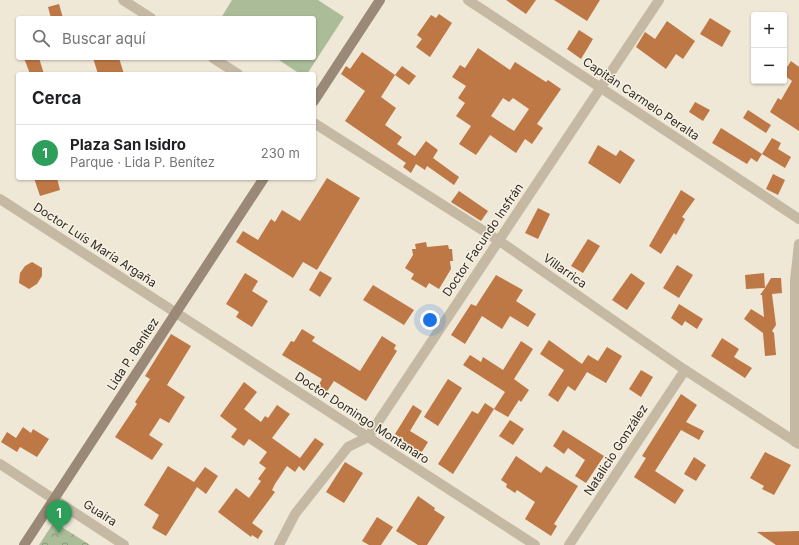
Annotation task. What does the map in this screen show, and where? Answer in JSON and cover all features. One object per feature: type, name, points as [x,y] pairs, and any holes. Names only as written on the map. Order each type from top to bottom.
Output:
[{"type":"street","points":[[123,0],[148,16]]},
{"type":"street","points":[[316,98],[380,0]]},
{"type":"street","name":"Capitán Carmelo Peralta","points":[[468,0],[799,219]]},
{"type":"street","name":"Doctor Facundo Insfrán","points":[[368,437],[658,0]]},
{"type":"street","points":[[216,60],[235,72]]},
{"type":"street","name":"Villarrica","points":[[316,124],[498,240],[685,370],[797,443]]},
{"type":"street","name":"Lida P. Benítez","points":[[24,545],[263,180]]},
{"type":"street","name":"Doctor Luís María Argaña","points":[[0,199],[176,313]]},
{"type":"street","points":[[797,443],[795,280],[799,244]]},
{"type":"street","name":"Doctor Domingo Montanaro","points":[[176,313],[535,545]]},
{"type":"street","name":"Natalicio González","points":[[569,545],[685,370]]},
{"type":"street","points":[[279,545],[295,514],[348,447],[368,437]]},
{"type":"street","name":"Guaira","points":[[0,464],[124,545]]},
{"type":"green space","points":[[232,0],[318,0],[344,17],[308,72],[297,72],[279,60],[316,60],[316,16],[222,16]]},
{"type":"green space","points":[[54,522],[90,545],[39,545]]},
{"type":"building","points":[[506,0],[536,0],[526,14]]},
{"type":"building","points":[[554,0],[600,0],[587,21]]},
{"type":"building","points":[[59,4],[62,16],[50,16],[48,7]]},
{"type":"building","points":[[439,14],[452,23],[430,57],[416,47],[422,39],[417,35],[431,15],[436,18]]},
{"type":"building","points":[[710,18],[731,31],[722,47],[700,34]]},
{"type":"building","points":[[667,21],[695,41],[683,59],[676,54],[666,69],[636,47],[645,32],[655,39]]},
{"type":"building","points":[[579,30],[593,39],[581,59],[567,49]]},
{"type":"building","points":[[478,48],[510,70],[515,62],[546,82],[548,80],[561,89],[537,124],[543,128],[532,144],[525,139],[516,153],[490,135],[476,155],[459,144],[471,126],[456,116],[465,103],[458,98],[466,86],[452,77],[460,65],[465,68]],"holes":[[[503,98],[509,102],[513,98],[529,109],[514,131],[491,116]]]},
{"type":"building","points":[[362,52],[395,75],[381,97],[396,108],[385,125],[402,137],[397,144],[415,156],[426,141],[438,150],[433,158],[459,177],[454,185],[427,166],[425,170],[416,164],[411,173],[403,167],[406,163],[345,121],[365,91],[341,74],[346,66],[350,69]]},
{"type":"building","points":[[25,60],[40,60],[43,72],[29,72]]},
{"type":"building","points":[[94,60],[120,60],[123,72],[97,72]]},
{"type":"building","points":[[791,61],[799,67],[799,131],[770,112],[778,98],[781,100],[792,81],[787,77],[787,67]]},
{"type":"building","points":[[402,66],[416,76],[409,85],[395,75]]},
{"type":"building","points":[[695,102],[710,110],[703,121],[689,112]]},
{"type":"building","points":[[748,110],[771,125],[766,133],[743,118]]},
{"type":"building","points":[[721,128],[762,154],[757,162],[751,158],[747,164],[712,143]]},
{"type":"building","points":[[772,138],[781,143],[778,149],[791,157],[785,168],[762,154]]},
{"type":"building","points":[[598,145],[616,156],[620,150],[635,160],[620,184],[588,163]]},
{"type":"building","points":[[773,174],[785,180],[778,195],[766,189]]},
{"type":"building","points":[[327,178],[360,198],[317,270],[303,262],[293,278],[236,242],[243,231],[258,240],[271,219],[275,222],[282,210],[300,221]]},
{"type":"building","points":[[35,180],[58,180],[60,190],[40,196]]},
{"type":"building","points":[[681,190],[695,199],[682,217],[685,219],[676,235],[674,233],[661,254],[649,246]]},
{"type":"building","points":[[459,191],[488,211],[481,221],[451,202]]},
{"type":"building","points":[[538,208],[550,214],[538,239],[525,233]]},
{"type":"building","points":[[588,239],[600,246],[583,273],[571,266]]},
{"type":"building","points":[[426,242],[427,247],[448,245],[449,249],[452,249],[453,261],[450,261],[451,269],[439,289],[429,283],[426,288],[411,279],[414,274],[405,268],[413,255],[412,249],[416,249],[415,244]]},
{"type":"building","points":[[32,262],[42,268],[42,276],[37,284],[29,289],[19,283],[20,273],[25,266]]},
{"type":"building","points":[[677,265],[693,275],[679,298],[663,288]]},
{"type":"building","points":[[320,271],[332,278],[320,297],[309,290]]},
{"type":"building","points":[[245,273],[258,281],[252,291],[268,301],[252,327],[236,317],[239,312],[226,304]]},
{"type":"building","points":[[631,273],[645,283],[627,310],[612,300]]},
{"type":"building","points":[[764,273],[765,288],[746,289],[745,275]]},
{"type":"building","points":[[496,275],[523,290],[516,301],[536,314],[528,327],[510,316],[502,329],[482,316],[465,344],[451,335],[471,304],[476,306]]},
{"type":"building","points":[[771,278],[781,278],[782,293],[772,294],[776,325],[772,331],[774,333],[776,355],[765,356],[763,333],[744,319],[751,309],[764,317],[762,295],[760,295]]},
{"type":"building","points":[[373,285],[414,310],[404,325],[363,300]]},
{"type":"building","points":[[679,304],[703,319],[697,329],[685,321],[682,326],[671,318]]},
{"type":"building","points":[[302,329],[315,337],[312,341],[360,371],[382,336],[396,345],[394,349],[397,351],[366,401],[334,381],[326,393],[317,388],[322,379],[282,355],[291,341],[294,342]]},
{"type":"building","points":[[171,334],[191,346],[167,385],[185,397],[169,423],[160,418],[149,435],[163,444],[152,460],[115,437],[137,404],[135,402],[150,379],[145,376]]},
{"type":"building","points":[[722,338],[739,349],[734,357],[752,368],[745,378],[711,356]]},
{"type":"building","points":[[549,340],[582,364],[588,355],[598,361],[607,347],[622,356],[606,383],[587,372],[575,391],[568,386],[558,402],[548,395],[564,370],[540,354]]},
{"type":"building","points":[[521,341],[533,349],[514,379],[529,390],[521,402],[519,400],[508,417],[494,409],[505,392],[463,365],[470,355],[481,362],[483,357],[503,370]]},
{"type":"building","points":[[641,370],[653,377],[641,397],[629,389]]},
{"type":"building","points":[[448,379],[462,388],[438,426],[424,417]]},
{"type":"building","points":[[244,382],[257,392],[244,409],[261,422],[265,416],[268,418],[277,405],[290,414],[272,438],[300,458],[315,438],[324,444],[304,471],[299,466],[295,472],[287,466],[272,490],[275,492],[252,523],[263,531],[258,539],[252,535],[251,537],[218,512],[236,488],[249,498],[261,481],[258,479],[266,468],[259,463],[267,452],[249,439],[244,446],[231,437],[237,429],[220,416]]},
{"type":"building","points":[[681,394],[697,405],[686,422],[704,431],[699,440],[681,430],[655,471],[684,490],[675,504],[634,477],[646,458],[642,456]]},
{"type":"building","points":[[485,403],[494,409],[453,474],[438,464],[472,411],[478,414]]},
{"type":"building","points":[[413,405],[422,411],[410,431],[428,442],[420,455],[402,443],[404,440],[395,434]]},
{"type":"building","points":[[510,420],[524,429],[513,445],[499,436]]},
{"type":"building","points":[[23,427],[31,433],[33,429],[49,439],[37,457],[20,447],[17,452],[1,442],[7,432],[16,438]]},
{"type":"building","points":[[563,430],[604,456],[586,483],[575,476],[585,460],[568,448],[564,454],[553,446]]},
{"type":"building","points":[[765,452],[791,465],[774,495],[762,489],[764,486],[750,478]]},
{"type":"building","points":[[516,456],[541,473],[546,466],[578,486],[554,524],[557,526],[551,536],[525,519],[535,502],[517,490],[515,493],[506,487],[507,484],[501,480]]},
{"type":"building","points":[[694,457],[706,465],[696,481],[684,474]]},
{"type":"building","points":[[345,462],[363,473],[344,503],[326,492]]},
{"type":"building","points":[[168,466],[194,482],[205,467],[218,476],[206,494],[197,487],[166,536],[152,528],[159,515],[144,505]]},
{"type":"building","points":[[418,496],[435,508],[434,510],[445,517],[427,545],[418,545],[396,531]]},
{"type":"building","points":[[377,517],[393,527],[381,545],[369,545],[362,541]]},
{"type":"building","points":[[799,531],[799,545],[776,545],[757,532]]},
{"type":"place","name":"Plaza San Isidro","points":[[59,533]]}]
